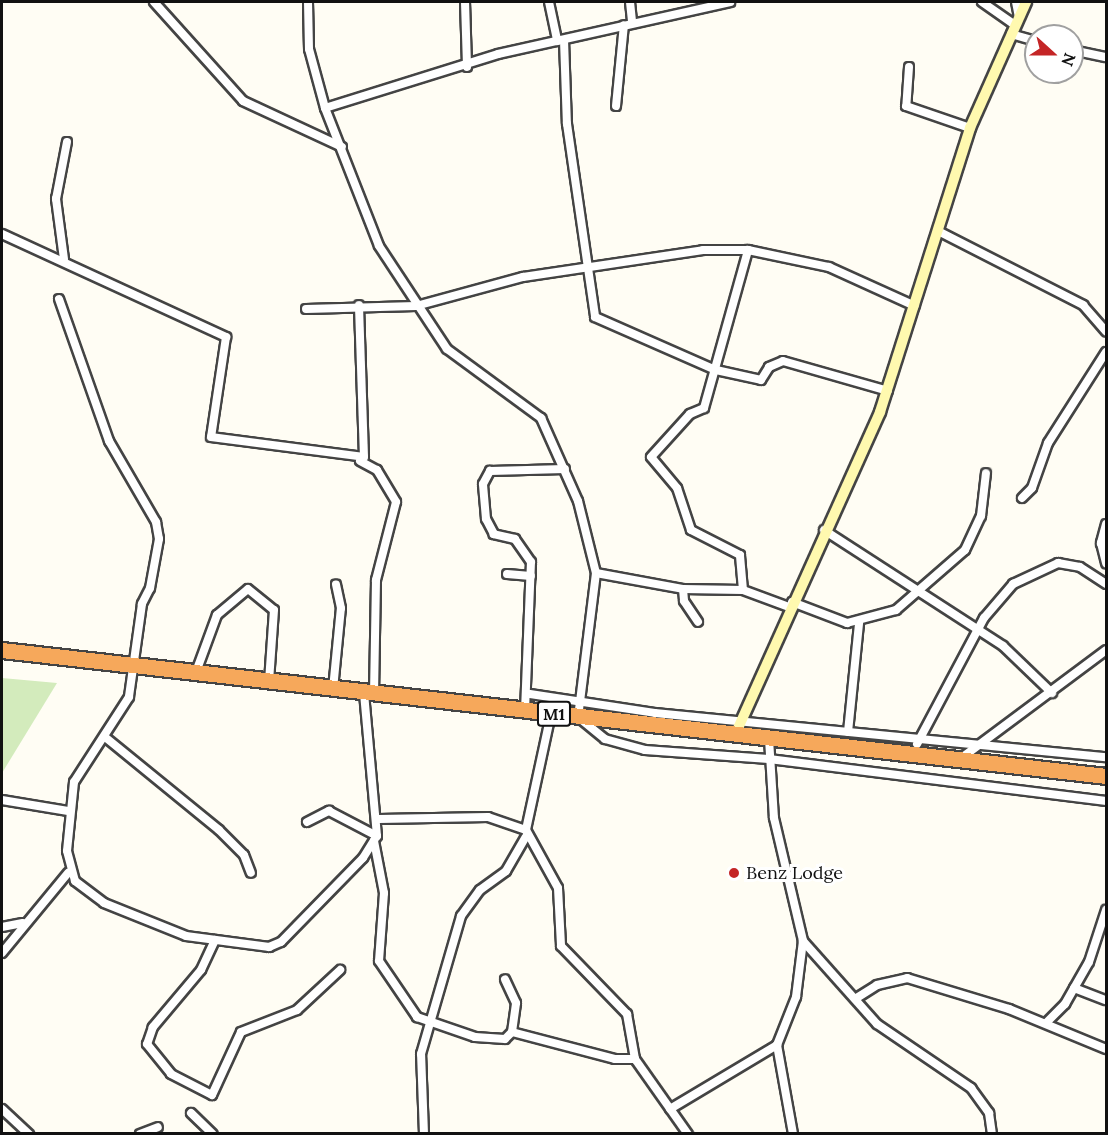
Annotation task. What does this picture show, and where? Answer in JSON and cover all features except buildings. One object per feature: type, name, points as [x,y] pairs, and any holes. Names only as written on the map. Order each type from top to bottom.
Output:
[{"type":"highway","name":"M1","points":[[2,650],[770,739],[916,748],[959,760],[1107,776]]},
{"type":"street","points":[[154,2],[232,93],[342,147]]},
{"type":"street","points":[[308,2],[309,49],[325,108],[342,147],[369,225],[416,306],[447,349],[541,418],[565,469],[596,573],[578,717],[605,739],[645,750],[769,759],[1107,801]]},
{"type":"street","points":[[465,2],[467,67]]},
{"type":"street","points":[[549,2],[561,40],[567,124],[585,269],[595,317],[716,370],[761,380],[769,367],[783,361],[888,391]]},
{"type":"street","points":[[616,105],[630,2]]},
{"type":"street","points":[[325,108],[435,72],[467,67],[498,54],[730,2]]},
{"type":"street","points":[[982,2],[1024,31]]},
{"type":"street","points":[[1015,25],[1016,2]]},
{"type":"street","points":[[735,735],[790,604],[888,391],[940,232],[970,128],[1026,2]]},
{"type":"street","points":[[1084,52],[1107,57]]},
{"type":"street","points":[[909,67],[906,106],[970,128]]},
{"type":"street","points":[[64,259],[56,199],[67,142]]},
{"type":"street","points":[[940,232],[1083,305],[1107,331]]},
{"type":"street","points":[[2,234],[64,259],[226,337],[211,437],[360,461],[377,470],[396,502],[376,580],[365,745],[379,819],[376,839],[384,893],[379,961],[409,1009],[427,1024],[495,1041],[512,1032],[615,1059],[635,1059]]},
{"type":"street","points":[[306,309],[358,305],[416,306],[523,277],[704,250],[748,250],[852,274],[915,306]]},
{"type":"street","points":[[743,590],[740,555],[691,530],[677,488],[651,457],[690,414],[704,408],[748,250]]},
{"type":"street","points":[[2,953],[23,923],[68,873],[68,811],[74,782],[129,697],[132,666],[158,529],[109,441],[59,299]]},
{"type":"street","points":[[358,305],[365,423],[360,461]]},
{"type":"street","points":[[1022,498],[1032,488],[1048,443],[1107,352]]},
{"type":"street","points":[[525,711],[530,694],[531,562],[515,539],[497,539],[486,519],[485,475],[565,469]]},
{"type":"street","points":[[596,573],[683,590],[743,590],[859,623],[896,610],[917,587],[939,576],[965,550],[981,516],[986,473]]},
{"type":"street","points":[[1106,524],[1101,543],[1107,563]]},
{"type":"street","points":[[824,530],[917,587],[979,629],[1023,661],[1052,693]]},
{"type":"street","points":[[916,748],[979,629],[1013,584],[1047,565],[1069,563],[1107,584]]},
{"type":"street","points":[[507,574],[531,576]]},
{"type":"street","points":[[333,689],[341,608],[336,585]]},
{"type":"street","points":[[196,673],[217,615],[248,589],[274,610],[269,681]]},
{"type":"street","points":[[683,590],[684,601],[698,622]]},
{"type":"street","points":[[848,732],[859,623]]},
{"type":"street","points":[[959,760],[1107,650]]},
{"type":"street","points":[[530,694],[848,732],[916,748],[975,746],[1107,758]]},
{"type":"street","points":[[424,1134],[418,1072],[427,1024],[448,975],[465,909],[506,871],[526,834],[551,714]]},
{"type":"street","points":[[105,737],[219,830],[244,855],[251,873]]},
{"type":"street","points":[[770,739],[769,759],[774,818],[802,941],[796,997],[777,1045],[793,1134]]},
{"type":"street","points":[[2,800],[68,811]]},
{"type":"street","points":[[307,822],[329,811],[376,839]]},
{"type":"street","points":[[379,819],[488,817],[526,834],[558,888],[561,946],[627,1014],[635,1059],[688,1134]]},
{"type":"street","points":[[68,873],[104,903],[168,931],[215,940],[275,946],[376,839]]},
{"type":"street","points":[[1046,1023],[1074,988],[1107,910]]},
{"type":"street","points":[[2,927],[23,923]]},
{"type":"street","points":[[215,940],[201,970],[153,1027],[147,1044],[171,1074],[212,1095],[241,1032],[297,1010],[340,970]]},
{"type":"street","points":[[802,941],[877,1024],[971,1088],[989,1113],[992,1134]]},
{"type":"street","points":[[855,999],[877,985],[906,978],[1046,1023],[1107,1050]]},
{"type":"street","points":[[505,979],[516,1003],[512,1032]]},
{"type":"street","points":[[1074,988],[1107,1000]]},
{"type":"street","points":[[670,1109],[777,1045]]},
{"type":"street","points":[[2,1109],[29,1134]]},
{"type":"street","points":[[191,1113],[213,1134]]},
{"type":"street","points":[[140,1134],[158,1127]]},
{"type":"green space","points":[[2,678],[57,683],[2,773]]},
{"type":"place","name":"Benz Lodge","points":[[734,873]]}]
